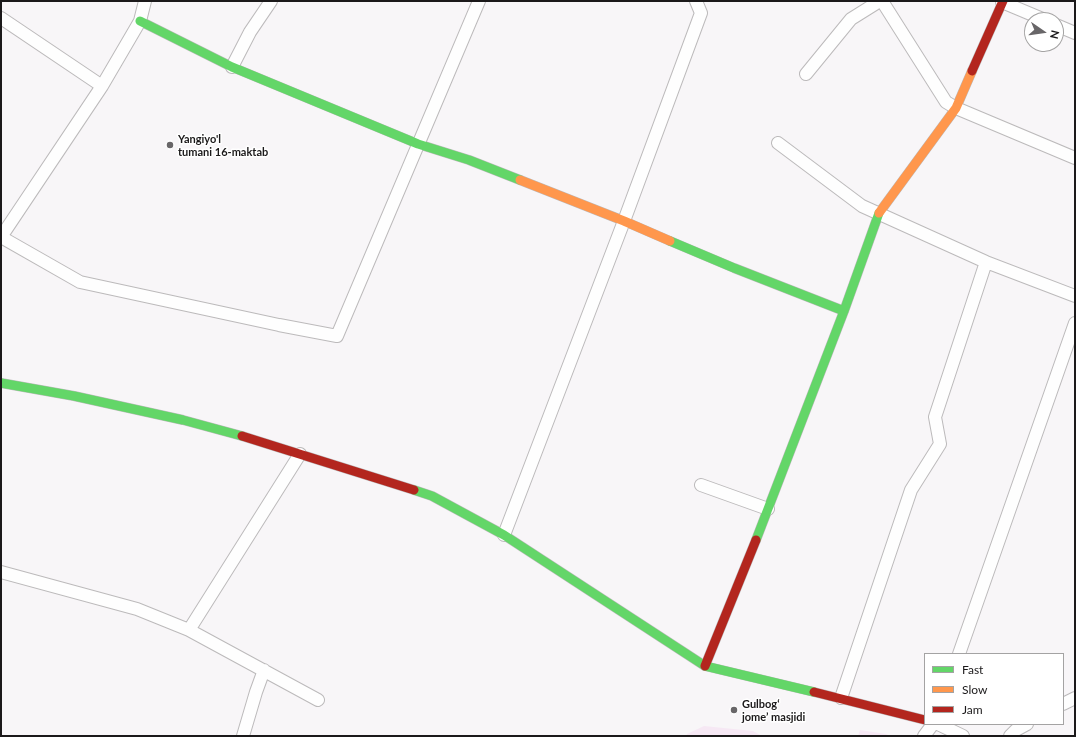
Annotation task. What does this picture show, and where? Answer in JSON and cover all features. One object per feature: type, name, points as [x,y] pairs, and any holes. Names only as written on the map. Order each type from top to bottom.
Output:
[{"type":"street","points":[[144,1],[140,21],[102,86],[1,237],[80,282],[337,336],[479,1]]},
{"type":"street","points":[[232,67],[250,32],[271,1]]},
{"type":"street","points":[[504,535],[624,221],[701,13],[696,1]]},
{"type":"street","points":[[806,74],[851,19],[875,4],[876,1]]},
{"type":"street","points":[[882,1],[946,102],[956,108],[1075,158]]},
{"type":"street","points":[[705,666],[844,311],[879,213],[956,108],[1003,1],[1027,12]]},
{"type":"street","points":[[1,18],[102,86]]},
{"type":"street","points":[[140,21],[232,67],[418,144],[469,160],[624,221],[734,268],[844,311]]},
{"type":"street","points":[[1064,28],[1075,33]]},
{"type":"street","points":[[778,143],[862,206],[986,262],[1075,296]]},
{"type":"street","points":[[841,698],[911,490],[940,444],[935,416],[986,262]]},
{"type":"street","points":[[958,653],[1075,323]]},
{"type":"street","points":[[1,383],[74,396],[183,420],[237,434],[432,496],[504,535],[705,666],[841,698],[924,720]]},
{"type":"street","points":[[189,630],[300,454]]},
{"type":"street","points":[[701,485],[768,508]]},
{"type":"street","points":[[1,572],[137,610],[189,630],[318,700]]},
{"type":"street","points":[[243,736],[264,670]]},
{"type":"street","points":[[1064,704],[1075,698]]},
{"type":"street","points":[[924,736],[932,725]]},
{"type":"street","points":[[940,725],[963,736]]},
{"type":"street","points":[[1010,736],[1016,730],[1025,725]]},
{"type":"shaded area","points":[[704,726],[753,731],[762,736],[686,736],[687,734]]},
{"type":"shaded area","points":[[860,730],[886,734],[890,736],[858,736]]},
{"type":"traffic: fast","points":[[140,21],[232,67],[418,144],[469,160],[520,180]]},
{"type":"traffic: fast","points":[[756,540],[844,311],[879,213]]},
{"type":"traffic: fast","points":[[670,241],[844,311]]},
{"type":"traffic: fast","points":[[1,383],[74,396],[183,420],[242,436]]},
{"type":"traffic: fast","points":[[414,490],[432,496],[504,535],[705,666],[814,692]]},
{"type":"traffic: slow","points":[[879,213],[956,108],[972,71]]},
{"type":"traffic: slow","points":[[520,180],[670,241]]},
{"type":"traffic: jam","points":[[972,71],[1003,1]]},
{"type":"traffic: jam","points":[[242,436],[414,490]]},
{"type":"traffic: jam","points":[[705,666],[756,540]]},
{"type":"traffic: jam","points":[[814,692],[924,720]]},
{"type":"place","name":"Yangiyo'l tumani 16-maktab","points":[[170,145]]},
{"type":"place","name":"Gulbog‘ jome’ masjidi","points":[[734,710]]}]
